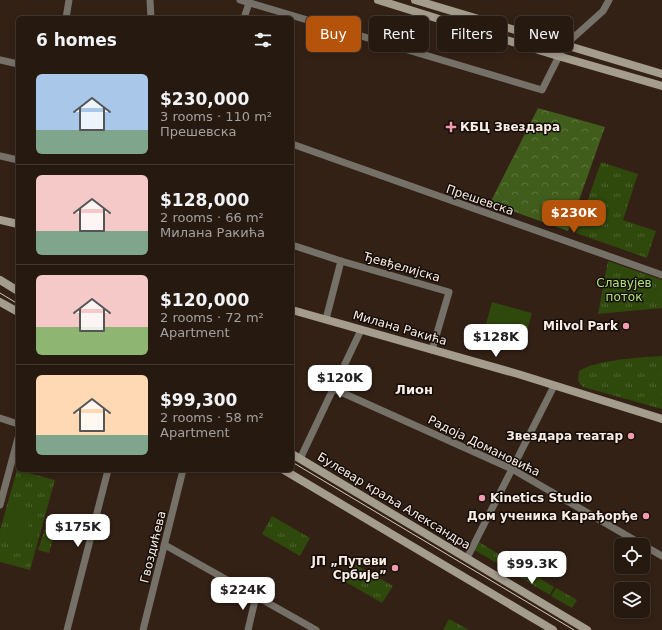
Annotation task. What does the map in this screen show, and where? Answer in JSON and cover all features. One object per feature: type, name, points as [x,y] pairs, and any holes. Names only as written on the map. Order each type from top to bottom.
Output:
[{"type":"main road","points":[[378,0],[558,56],[662,86]]},
{"type":"main road","points":[[415,0],[515,31]]},
{"type":"main road","points":[[573,49],[662,74]]},
{"type":"main road","points":[[0,220],[16,224]]},
{"type":"main road","points":[[0,280],[16,290]]},
{"type":"main road","points":[[0,302],[16,311]]},
{"type":"main road","name":"Милана Ракића","points":[[294,311],[662,419]]},
{"type":"main road","name":"Булевар краља Александра","points":[[294,455],[587,630]]},
{"type":"main road","points":[[287,472],[553,630]]},
{"type":"street","points":[[66,16],[69,0]]},
{"type":"street","points":[[150,0],[151,16]]},
{"type":"street","points":[[240,0],[293,16]]},
{"type":"street","points":[[573,38],[603,11],[609,0]]},
{"type":"street","points":[[245,16],[249,3]]},
{"type":"street","points":[[294,16],[542,90],[560,52]]},
{"type":"street","points":[[0,60],[16,64]]},
{"type":"street","name":"Прешевска","points":[[294,145],[662,275]]},
{"type":"street","points":[[0,156],[16,160]]},
{"type":"street","name":"Ђевђелијска","points":[[294,246],[340,261],[449,292],[432,350]]},
{"type":"street","points":[[326,319],[340,261]]},
{"type":"street","points":[[300,459],[361,330]]},
{"type":"street","points":[[467,558],[554,386]]},
{"type":"street","name":"Радоја Домановића","points":[[334,389],[512,469],[662,556]]},
{"type":"street","points":[[0,418],[16,423]]},
{"type":"street","points":[[0,505],[16,445]]},
{"type":"street","points":[[67,630],[107,472]]},
{"type":"street","name":"Гвоздићева","points":[[143,630],[183,472]]},
{"type":"street","points":[[165,545],[316,630]]},
{"type":"street","points":[[248,630],[256,596]]},
{"type":"green space","points":[[538,108],[605,127],[568,231],[490,203]]},
{"type":"green space","points":[[601,162],[638,174],[623,220],[656,231],[647,258],[576,233]]},
{"type":"green space","name":"Славујев поток","points":[[608,261],[662,280],[662,308],[598,314]]},
{"type":"green space","points":[[492,302],[532,313],[526,334],[486,324]]},
{"type":"green space","points":[[662,356],[662,409],[583,387],[578,381],[579,371],[596,364],[643,357]]},
{"type":"green space","points":[[16,472],[25,472],[55,480],[30,570],[0,562],[0,530]]},
{"type":"green space","points":[[14,506],[33,511],[24,540],[6,534]]},
{"type":"green space","points":[[272,516],[310,538],[300,556],[262,534]]},
{"type":"green space","points":[[46,526],[56,529],[49,553],[38,550]]},
{"type":"green space","points":[[479,542],[502,556],[497,563],[474,550]]},
{"type":"green space","points":[[503,557],[529,572],[525,580],[499,564]]},
{"type":"green space","points":[[356,565],[393,586],[382,603],[346,582]]},
{"type":"green space","points":[[531,573],[554,587],[550,595],[526,581]]},
{"type":"green space","points":[[556,588],[577,600],[572,608],[551,596]]},
{"type":"green space","points":[[449,619],[469,630],[443,630]]},
{"type":"tram line","points":[[0,293],[16,303]]},
{"type":"tram line","points":[[294,463],[574,630]]},
{"type":"place","name":"КБЦ Звездара","points":[[451,127]]},
{"type":"place","name":"Milvol Park","points":[[626,326]]},
{"type":"place","name":"Звездара театар","points":[[631,436]]},
{"type":"place","name":"Kinetics Studio","points":[[482,498]]},
{"type":"place","name":"Дом ученика Карађорђе","points":[[646,516]]},
{"type":"place","name":"ЈП „Путеви Србије”","points":[[395,568]]},
{"type":"district","name":"Лион","points":[[414,389]]}]
